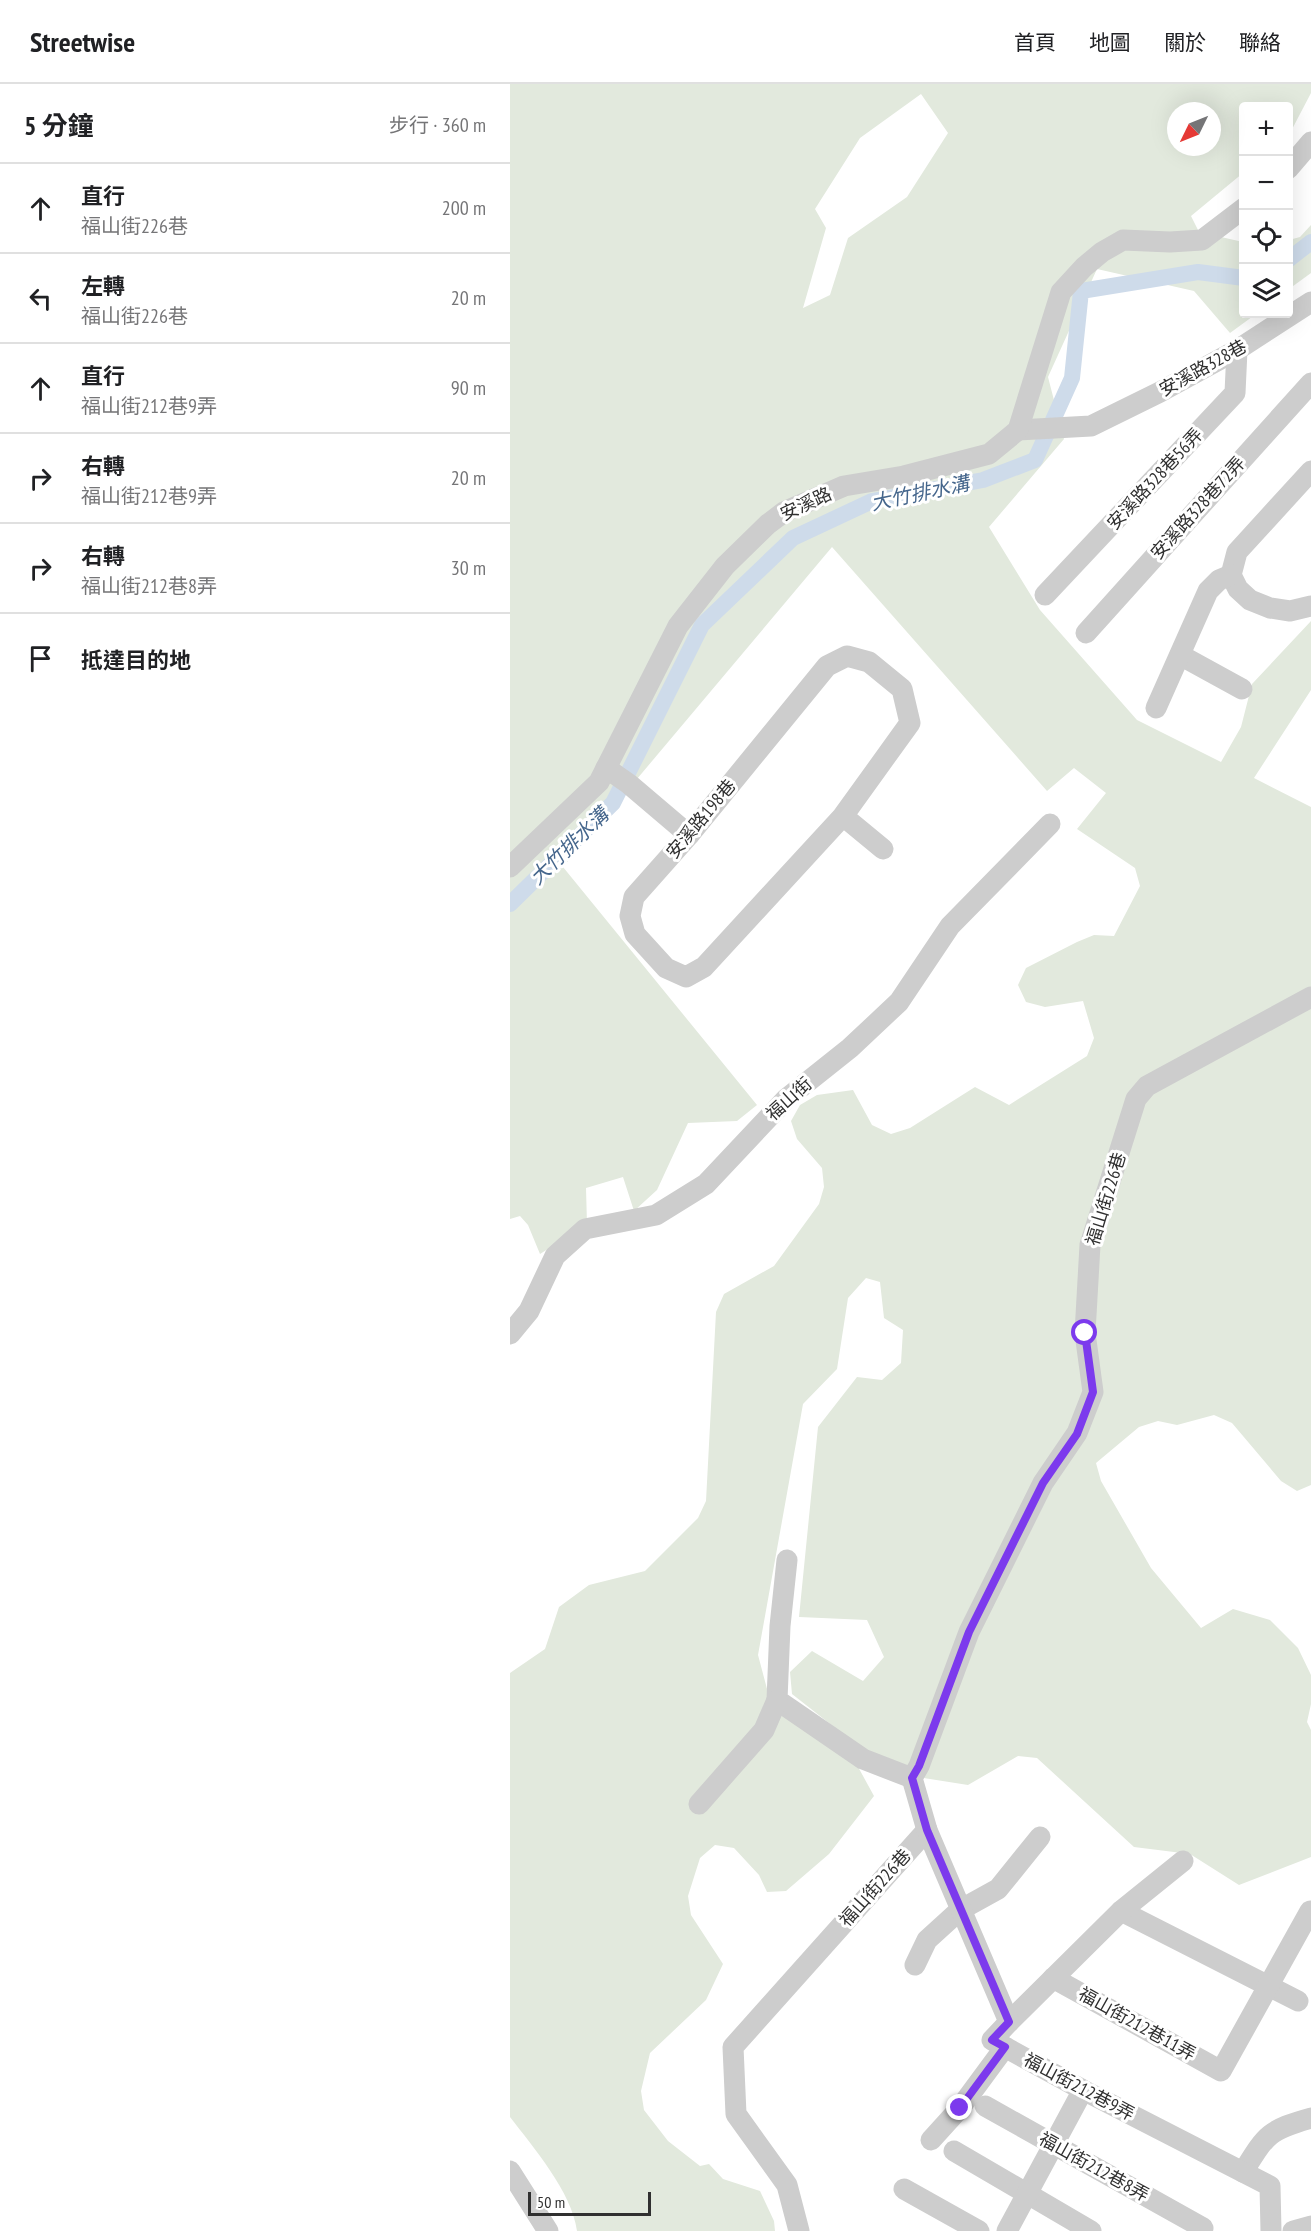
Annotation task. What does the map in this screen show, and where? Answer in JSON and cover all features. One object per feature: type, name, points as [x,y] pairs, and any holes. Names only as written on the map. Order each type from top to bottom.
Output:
[{"type":"street","points":[[1293,163],[1311,142]]},
{"type":"street","points":[[1018,430],[1061,292],[1084,267],[1102,252],[1123,240],[1170,242],[1202,240],[1241,210]]},
{"type":"street","name":"安溪路328巷","points":[[1018,430],[1091,426],[1160,393],[1237,350],[1311,302]]},
{"type":"street","name":"安溪路328巷56弄","points":[[1045,596],[1235,393],[1237,350]]},
{"type":"street","name":"安溪路328巷72弄","points":[[1086,633],[1311,382]]},
{"type":"street","name":"安溪路","points":[[510,867],[599,782],[616,775],[678,626],[725,566],[768,524],[784,512],[844,486],[904,476],[988,454],[1018,430]]},
{"type":"street","points":[[1311,471],[1237,552],[1231,575],[1238,589],[1250,600],[1269,608],[1290,611],[1311,606]]},
{"type":"street","points":[[1156,708],[1208,591],[1219,580],[1231,575]]},
{"type":"street","points":[[1180,655],[1242,689]]},
{"type":"street","name":"安溪路198巷","points":[[847,656],[869,662],[902,689],[910,723],[843,816],[704,967],[686,977],[666,969],[635,934],[630,916],[634,897],[827,666],[847,656]]},
{"type":"street","points":[[616,775],[688,835]]},
{"type":"street","points":[[843,816],[883,849]]},
{"type":"street","name":"福山街","points":[[510,1334],[529,1311],[555,1256],[585,1229],[656,1215],[706,1184],[786,1099],[850,1048],[899,1002],[950,926],[1050,824]]},
{"type":"street","name":"福山街226巷","points":[[912,1778],[919,1766],[969,1632],[1043,1483],[1077,1434],[1093,1392],[1085,1333],[1090,1245],[1137,1099],[1147,1086],[1311,997]]},
{"type":"street","points":[[699,1804],[764,1730],[777,1700],[780,1626],[787,1560]]},
{"type":"street","points":[[777,1700],[863,1759],[912,1778],[927,1830],[1009,2022],[1121,1911],[1183,1861]]},
{"type":"street","name":"福山街226巷","points":[[799,2231],[787,2185],[736,2114],[732,2048],[927,1830]]},
{"type":"street","points":[[915,1965],[927,1940],[960,1910],[998,1889],[1040,1837]]},
{"type":"street","points":[[1121,1911],[1298,2001]]},
{"type":"street","points":[[1268,1986],[1310,1911]]},
{"type":"street","name":"福山街212巷11弄","points":[[1053,1978],[1221,2071],[1268,1986]]},
{"type":"street","name":"福山街212巷9弄","points":[[1009,2022],[992,2040],[1083,2090],[1270,2186],[1271,2231]]},
{"type":"street","points":[[931,2140],[960,2108],[1005,2047]]},
{"type":"street","points":[[1007,2231],[1083,2090]]},
{"type":"street","name":"福山街212巷8弄","points":[[985,2106],[1203,2228]]},
{"type":"street","points":[[1243,2172],[1263,2140],[1282,2126],[1311,2118]]},
{"type":"street","points":[[954,2151],[1091,2231]]},
{"type":"street","points":[[510,2171],[541,2228]]},
{"type":"street","points":[[904,2189],[979,2231]]},
{"type":"street","points":[[1293,2231],[1311,2226]]},
{"type":"shaded area","points":[[510,84],[1311,84],[1311,93],[1293,127],[1293,102],[1239,102],[1239,176],[1191,216],[1199,232],[1239,241],[1239,318],[1251,318],[1230,333],[1194,291],[1097,269],[1048,377],[1064,439],[989,527],[1040,610],[1137,720],[1221,762],[1241,727],[1252,684],[1311,621],[1311,690],[1254,778],[1311,807],[1311,1485],[1297,1491],[1281,1481],[1232,1423],[1214,1415],[1177,1425],[1158,1421],[1139,1427],[1096,1463],[1101,1481],[1151,1568],[1201,1628],[1233,1609],[1270,1620],[1298,1648],[1311,1675],[1311,1704],[1307,1722],[1311,1730],[1311,1857],[1239,1885],[1190,1854],[1134,1847],[1037,1758],[1018,1756],[968,1785],[911,1776],[876,1760],[792,1694],[790,1672],[812,1651],[863,1681],[884,1657],[867,1620],[799,1617],[818,1427],[857,1377],[882,1380],[901,1363],[903,1330],[884,1318],[880,1282],[866,1278],[848,1298],[837,1369],[803,1404],[758,1655],[771,1704],[857,1765],[874,1796],[829,1854],[786,1891],[767,1892],[759,1875],[734,1848],[715,1845],[700,1858],[688,1896],[691,1915],[723,1964],[706,2000],[650,2053],[641,2091],[644,2110],[668,2141],[700,2166],[709,2164],[723,2179],[760,2191],[774,2221],[775,2231],[577,2231],[574,2216],[560,2186],[510,2117],[510,1673],[545,1649],[559,1607],[589,1585],[645,1571],[698,1518],[706,1501],[716,1312],[724,1294],[774,1266],[819,1204],[824,1187],[822,1168],[797,1139],[791,1121],[800,1105],[817,1095],[853,1090],[872,1125],[891,1134],[910,1128],[975,1087],[1009,1105],[1087,1056],[1094,1038],[1083,1001],[1045,1007],[1026,1002],[1018,985],[1026,968],[1094,935],[1114,936],[1140,886],[1135,868],[1077,829],[1106,793],[1074,768],[1047,791],[832,547],[563,867],[757,1105],[737,1121],[688,1123],[657,1190],[634,1211],[623,1177],[586,1188],[587,1224],[540,1254],[528,1225],[520,1216],[510,1219]],"holes":[[[921,94],[948,133],[907,197],[848,238],[830,295],[803,308],[826,228],[815,209],[860,138]]]},
{"type":"shaded area","points":[[1311,225],[1311,273],[1293,286],[1293,239],[1300,237]]},
{"type":"waterway","name":"大竹排水溝","points":[[1293,256],[1311,242]]},
{"type":"waterway","name":"大竹排水溝","points":[[510,904],[613,803],[702,625],[793,538],[872,501],[983,480],[1035,460],[1072,378],[1081,291],[1198,272],[1239,277]]},
{"type":"route","points":[[960,2108],[1005,2047],[992,2040],[1009,2022],[927,1830],[912,1778],[919,1766],[969,1632],[1043,1483],[1077,1434],[1093,1392],[1085,1333]]}]
